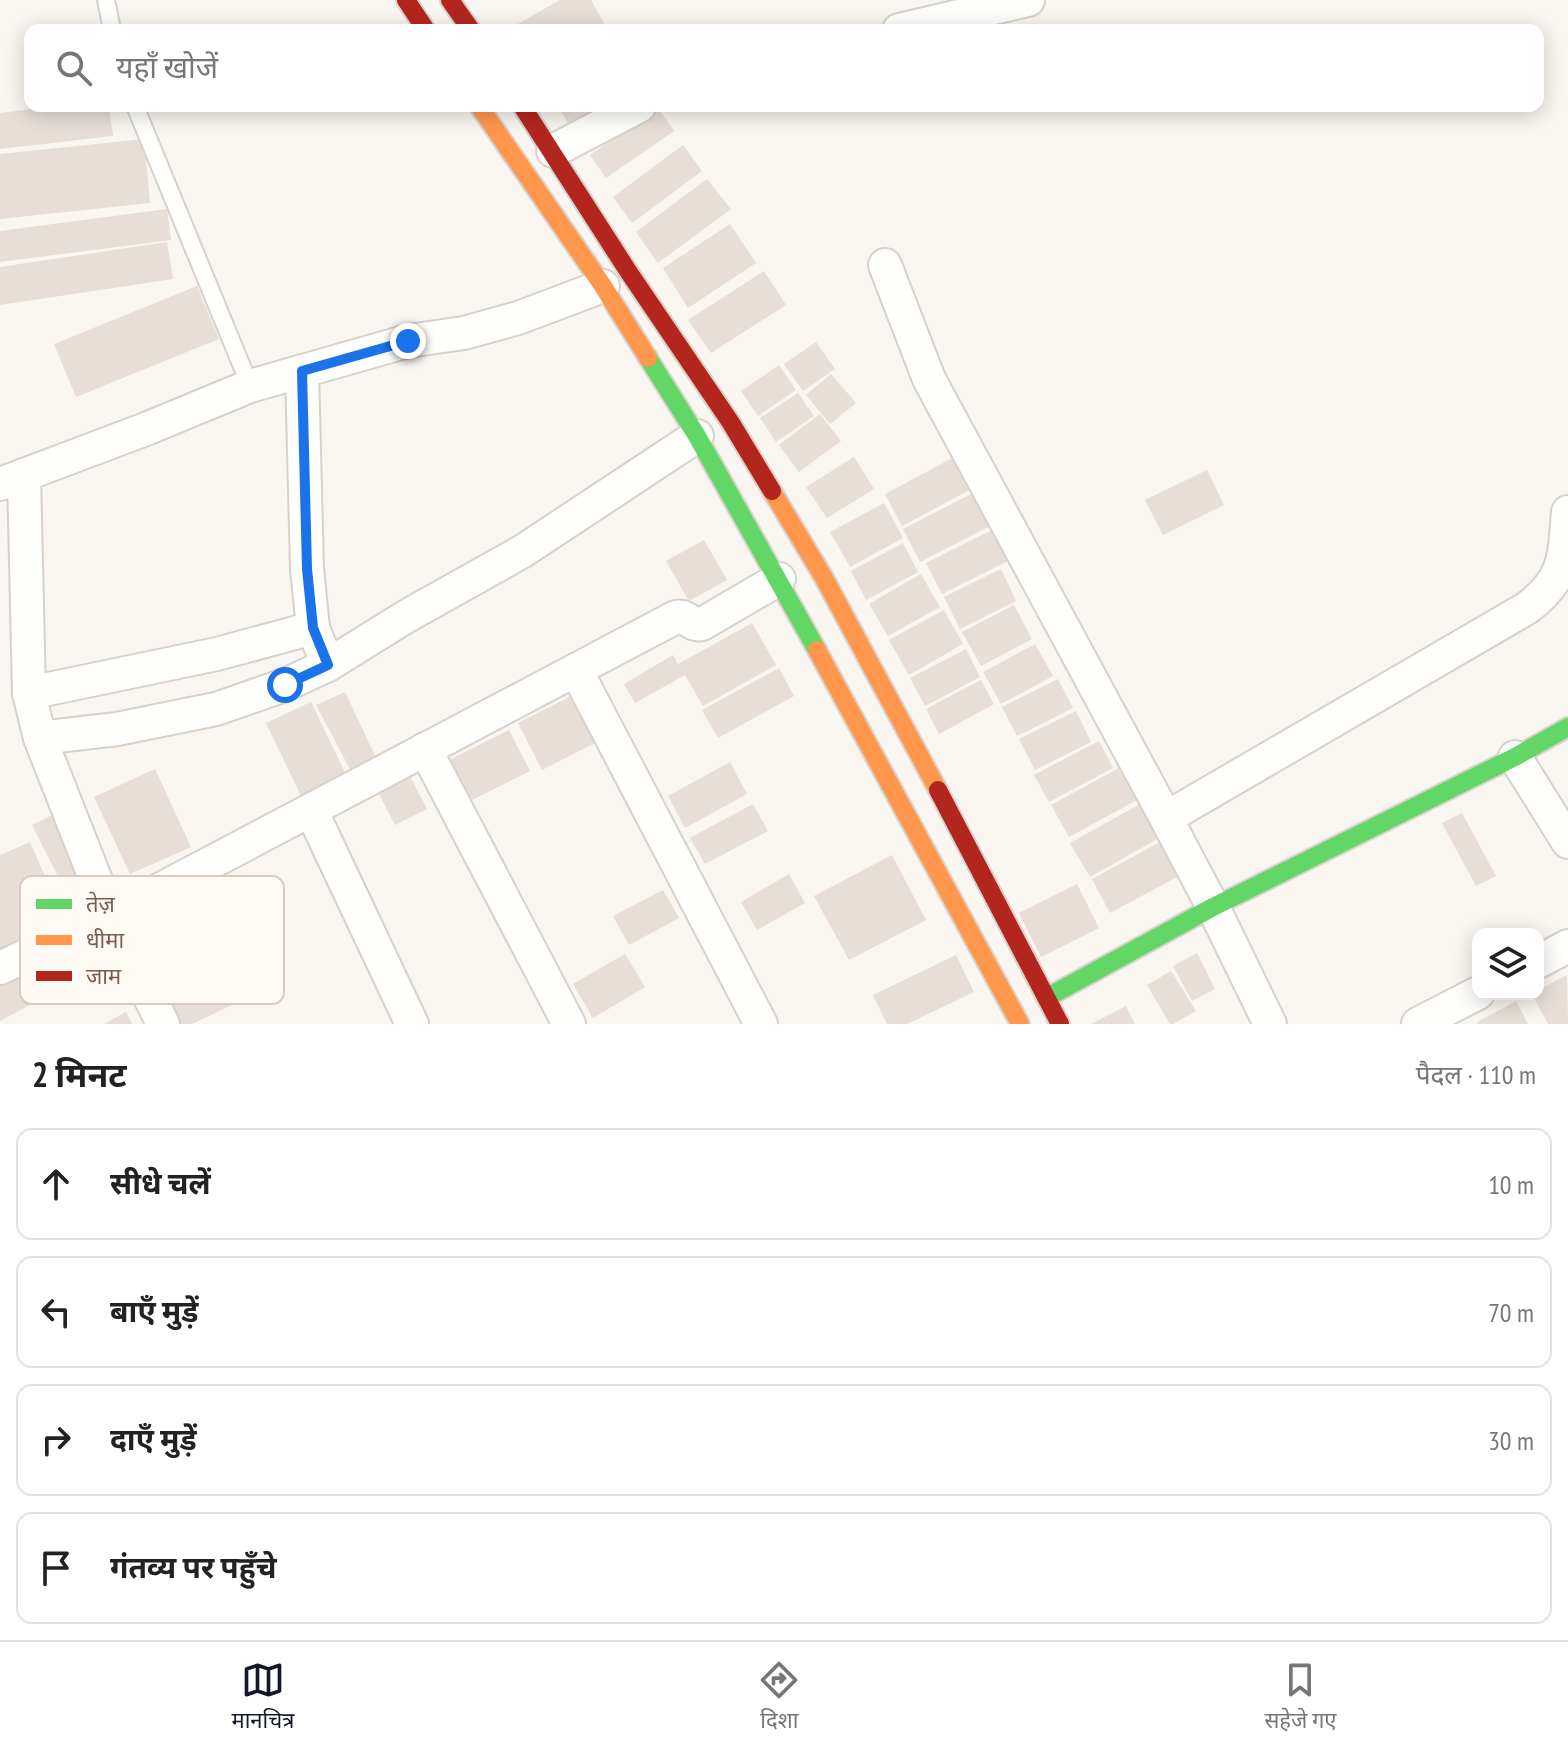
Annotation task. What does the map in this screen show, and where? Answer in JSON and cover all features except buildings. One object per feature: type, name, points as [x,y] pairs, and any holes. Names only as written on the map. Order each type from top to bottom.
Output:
[{"type":"main road","points":[[406,0],[422,24]]},
{"type":"main road","points":[[450,0],[467,24]]},
{"type":"main road","points":[[483,112],[603,286],[697,436],[779,579],[1020,1024]]},
{"type":"main road","points":[[526,112],[731,423],[824,578],[1060,1024]]},
{"type":"main road","points":[[574,245],[601,227]]},
{"type":"main road","points":[[629,326],[654,309]]},
{"type":"main road","points":[[1046,998],[1213,907],[1515,757],[1568,727]]},
{"type":"street","points":[[925,24],[1028,0]]},
{"type":"street","points":[[553,151],[628,112]]},
{"type":"street","points":[[885,265],[929,379],[1166,818],[1270,1024]]},
{"type":"street","points":[[94,876],[40,738],[29,693],[12,479],[250,386],[408,341],[464,333],[518,318],[603,286]]},
{"type":"street","points":[[302,371],[307,569],[313,628],[328,665]]},
{"type":"street","points":[[40,738],[117,729],[216,709],[285,685],[328,665],[407,616],[523,551],[697,436]]},
{"type":"street","points":[[1166,818],[1527,608],[1540,598],[1559,574],[1568,512]]},
{"type":"street","points":[[186,876],[676,617],[687,617],[690,623],[702,624],[779,579]]},
{"type":"street","points":[[29,693],[217,654],[313,628]]},
{"type":"street","points":[[576,670],[761,1024]]},
{"type":"street","points":[[425,749],[569,1024]]},
{"type":"street","points":[[1515,757],[1568,842]]},
{"type":"street","points":[[311,810],[412,1024]]},
{"type":"street","points":[[1544,959],[1568,946]]},
{"type":"street","points":[[0,968],[20,959]]},
{"type":"street","points":[[1418,1024],[1472,996]]},
{"type":"street","points":[[153,1004],[163,1024]]},
{"type":"lane","points":[[106,0],[111,24]]},
{"type":"lane","points":[[137,112],[250,386]]},
{"type":"traffic: fast","points":[[648,358],[697,436],[817,650]]},
{"type":"traffic: fast","points":[[1046,998],[1213,907],[1515,757],[1568,727]]},
{"type":"traffic: slow","points":[[483,112],[603,286],[648,358]]},
{"type":"traffic: slow","points":[[772,491],[824,578],[938,790]]},
{"type":"traffic: slow","points":[[817,650],[1020,1024]]},
{"type":"traffic: jam","points":[[406,0],[422,24]]},
{"type":"traffic: jam","points":[[450,0],[467,24]]},
{"type":"traffic: jam","points":[[526,112],[731,423],[772,491]]},
{"type":"traffic: jam","points":[[938,790],[1060,1024]]},
{"type":"route","points":[[285,685],[328,665],[313,628],[307,569],[302,371],[408,341]]}]
